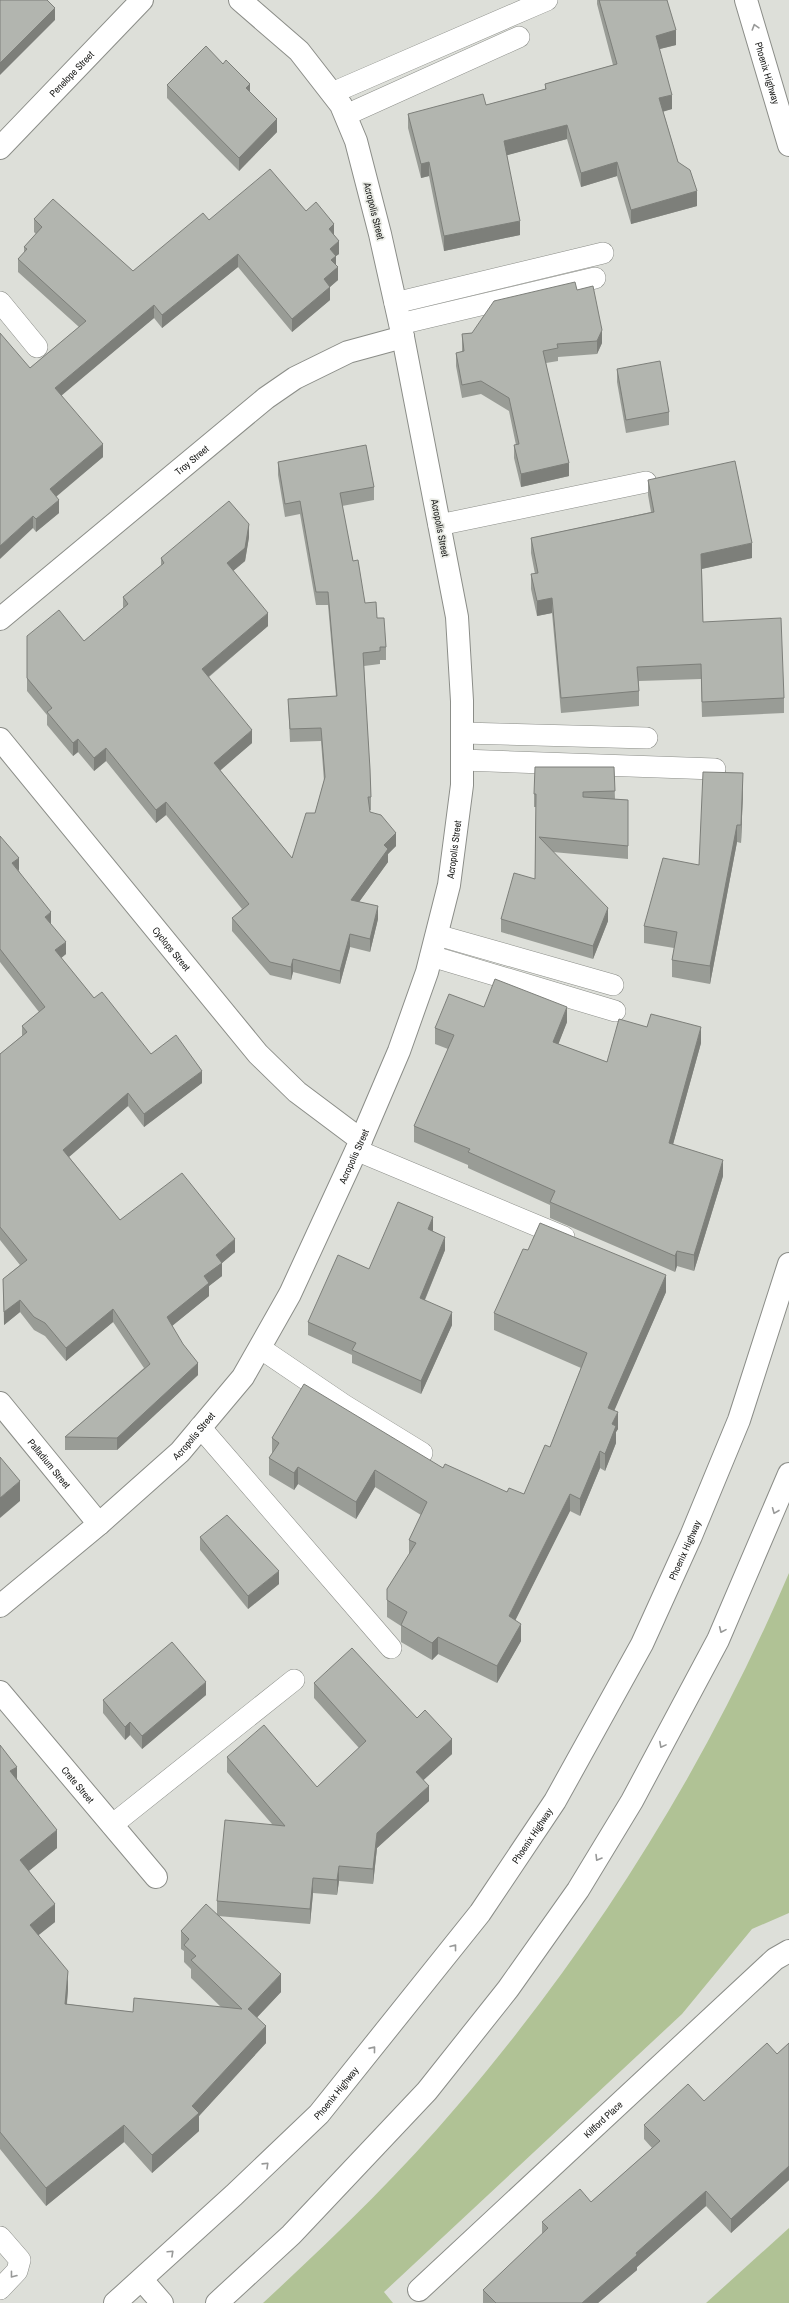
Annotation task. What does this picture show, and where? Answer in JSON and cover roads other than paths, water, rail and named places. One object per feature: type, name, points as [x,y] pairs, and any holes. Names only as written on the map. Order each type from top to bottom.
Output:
[{"type":"street","name":"Penelope Street","points":[[0,148],[142,0]]},
{"type":"street","name":"Acropolis Street","points":[[0,1606],[99,1524],[180,1452],[243,1377],[290,1294],[359,1145],[399,1051],[431,956],[449,885],[462,786],[462,701],[457,617],[402,331],[363,169],[346,115],[332,93],[299,52],[240,0]]},
{"type":"street","name":"Phoenix Highway","points":[[746,0],[789,145]]},
{"type":"street","name":"Troy Street","points":[[0,619],[266,398],[295,378],[348,352],[402,331]]},
{"type":"street","name":"Cyclops Street","points":[[0,739],[258,1054],[297,1092],[359,1145]]},
{"type":"street","name":"Phoenix Highway","points":[[115,2303],[142,2280],[319,2114],[480,1913],[555,1801],[642,1644],[691,1536],[739,1420],[789,1264]]},
{"type":"street","name":"Palladium Street","points":[[0,1403],[99,1524]]},
{"type":"street","points":[[217,2303],[291,2235],[426,2092],[508,1988],[578,1890],[632,1801],[718,1640],[789,1474]]},
{"type":"street","name":"Crete Street","points":[[0,1692],[156,1877]]},
{"type":"street","name":"Kiltford Place","points":[[418,2290],[775,1959],[789,1951]]},
{"type":"street","points":[[142,2280],[162,2303]]},
{"type":"lane","points":[[332,93],[548,0]]},
{"type":"lane","points":[[346,115],[518,37]]},
{"type":"lane","points":[[395,303],[603,252]]},
{"type":"lane","points":[[402,331],[595,278]]},
{"type":"lane","points":[[0,302],[37,347]]},
{"type":"lane","points":[[439,525],[646,482]]},
{"type":"lane","points":[[462,733],[647,738]]},
{"type":"lane","points":[[462,760],[715,769]]},
{"type":"lane","points":[[437,935],[613,985]]},
{"type":"lane","points":[[431,956],[615,1011]]},
{"type":"lane","points":[[359,1145],[580,1243]]},
{"type":"lane","points":[[260,1348],[344,1405],[422,1453]]},
{"type":"lane","points":[[200,1427],[391,1648]]},
{"type":"lane","points":[[112,1825],[294,1680]]},
{"type":"lane","points":[[0,2237],[20,2260],[17,2271],[0,2289]]}]
